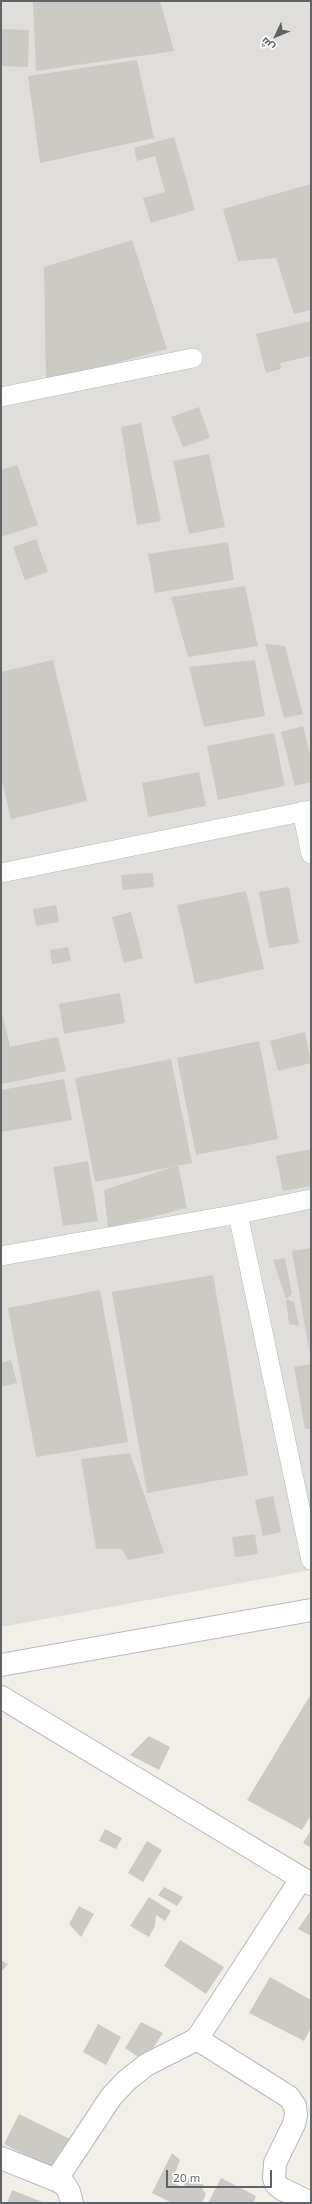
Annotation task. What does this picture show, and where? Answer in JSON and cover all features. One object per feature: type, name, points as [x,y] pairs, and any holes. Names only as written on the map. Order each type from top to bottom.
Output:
[{"type":"street","points":[[1,1665],[311,1610]]},
{"type":"street","points":[[1,1697],[306,1881],[197,2039],[146,2065],[126,2081],[111,2097],[56,2180]]},
{"type":"street","points":[[197,2039],[289,2097],[295,2106],[296,2115],[294,2124],[275,2163],[274,2178],[276,2184],[282,2189],[311,2203]]},
{"type":"street","points":[[1,2158],[65,2185],[70,2192],[72,2203]]},
{"type":"lane","points":[[1,397],[193,358]]},
{"type":"lane","points":[[1,873],[307,811],[311,854]]},
{"type":"lane","points":[[1,1256],[238,1214],[311,1199]]},
{"type":"lane","points":[[238,1214],[311,1560]]},
{"type":"shaded area","points":[[1,1],[311,1],[311,1570],[1,1627]]},
{"type":"building","points":[[33,1],[160,1],[174,51],[36,71]]},
{"type":"building","points":[[1,29],[29,30],[28,67],[1,66]]},
{"type":"building","points":[[137,60],[154,138],[40,163],[28,76]]},
{"type":"building","points":[[174,137],[195,210],[151,223],[143,198],[165,192],[155,156],[137,161],[134,148]]},
{"type":"building","points":[[311,184],[311,310],[294,314],[276,258],[238,261],[223,209]]},
{"type":"building","points":[[132,240],[167,349],[46,382],[44,267]]},
{"type":"building","points":[[311,321],[311,356],[280,363],[281,369],[266,373],[256,334]]},
{"type":"building","points":[[199,407],[210,438],[183,447],[171,417]]},
{"type":"building","points":[[141,423],[161,521],[137,525],[121,427]]},
{"type":"building","points":[[209,454],[225,527],[189,534],[173,461]]},
{"type":"building","points":[[17,465],[38,525],[1,537],[1,470]]},
{"type":"building","points":[[36,539],[48,572],[25,580],[13,547]]},
{"type":"building","points":[[228,542],[234,580],[155,593],[148,554]]},
{"type":"building","points":[[245,586],[258,646],[188,657],[171,597]]},
{"type":"building","points":[[265,644],[285,646],[303,714],[284,718]]},
{"type":"building","points":[[53,660],[87,801],[11,819],[1,777],[1,672]]},
{"type":"building","points":[[255,660],[265,716],[204,727],[189,667]]},
{"type":"building","points":[[303,726],[311,758],[311,782],[295,786],[281,732]]},
{"type":"building","points":[[274,733],[285,786],[218,800],[207,746]]},
{"type":"building","points":[[199,772],[206,806],[148,817],[142,783]]},
{"type":"building","points":[[153,873],[154,887],[123,890],[121,875]]},
{"type":"building","points":[[289,887],[299,943],[269,948],[259,892]]},
{"type":"building","points":[[246,891],[264,969],[195,984],[177,905]]},
{"type":"building","points":[[56,905],[59,922],[36,926],[33,909]]},
{"type":"building","points":[[131,912],[143,958],[124,963],[112,917]]},
{"type":"building","points":[[68,947],[71,961],[52,964],[50,950]]},
{"type":"building","points":[[120,993],[125,1023],[64,1034],[59,1004]]},
{"type":"building","points":[[1,1008],[10,1047],[58,1037],[66,1071],[1,1084]]},
{"type":"building","points":[[305,1032],[311,1063],[278,1071],[270,1041]]},
{"type":"building","points":[[259,1041],[278,1139],[196,1155],[177,1058]]},
{"type":"building","points":[[171,1059],[192,1163],[95,1182],[75,1078]]},
{"type":"building","points":[[64,1079],[72,1120],[1,1132],[1,1090]]},
{"type":"building","points":[[311,1149],[311,1186],[283,1191],[276,1156]]},
{"type":"building","points":[[88,1161],[98,1221],[63,1226],[53,1167]]},
{"type":"building","points":[[178,1165],[187,1208],[108,1228],[104,1190]]},
{"type":"building","points":[[311,1248],[311,1355],[310,1355],[292,1251]]},
{"type":"building","points":[[285,1258],[292,1294],[286,1299],[273,1260]]},
{"type":"building","points":[[213,1275],[248,1475],[147,1493],[112,1292]]},
{"type":"building","points":[[100,1290],[128,1442],[36,1457],[8,1308]]},
{"type":"building","points":[[286,1299],[294,1302],[299,1326],[289,1324]]},
{"type":"building","points":[[11,1360],[17,1383],[1,1387],[1,1363]]},
{"type":"building","points":[[311,1364],[311,1429],[305,1429],[294,1367]]},
{"type":"building","points":[[130,1453],[164,1553],[128,1560],[122,1549],[96,1549],[81,1459]]},
{"type":"building","points":[[273,1496],[281,1532],[263,1536],[255,1500]]},
{"type":"building","points":[[255,1534],[258,1554],[235,1557],[232,1537]]},
{"type":"building","points":[[311,1694],[311,1815],[302,1830],[247,1800]]},
{"type":"building","points":[[149,1736],[170,1747],[159,1770],[130,1755]]},
{"type":"building","points":[[105,1829],[122,1838],[116,1849],[99,1841]]},
{"type":"building","points":[[311,1830],[311,1848],[303,1843]]},
{"type":"building","points":[[147,1841],[162,1850],[143,1882],[128,1873]]},
{"type":"building","points":[[164,1887],[183,1897],[177,1906],[158,1895]]},
{"type":"building","points":[[149,1897],[171,1911],[165,1921],[156,1915],[155,1926],[149,1937],[130,1926]]},
{"type":"building","points":[[79,1906],[94,1914],[81,1937],[69,1924]]},
{"type":"building","points":[[311,1910],[311,1936],[298,1929]]},
{"type":"building","points":[[180,1940],[224,1967],[206,1994],[164,1966]]},
{"type":"building","points":[[1,1960],[8,1964],[1,1972]]},
{"type":"building","points":[[270,1977],[311,2000],[311,2028],[304,2041],[249,2013]]},
{"type":"building","points":[[141,2022],[163,2033],[144,2061],[125,2048]]},
{"type":"building","points":[[98,2024],[121,2037],[106,2065],[83,2052]]},
{"type":"building","points":[[19,2114],[70,2139],[55,2170],[4,2144]]},
{"type":"building","points":[[172,2153],[180,2160],[172,2181],[183,2189],[187,2178],[204,2185],[202,2189],[206,2194],[202,2203],[172,2203],[152,2193]]},
{"type":"building","points":[[221,2178],[256,2196],[253,2203],[208,2203]]},
{"type":"building","points":[[12,2190],[45,2203],[7,2203]]}]
